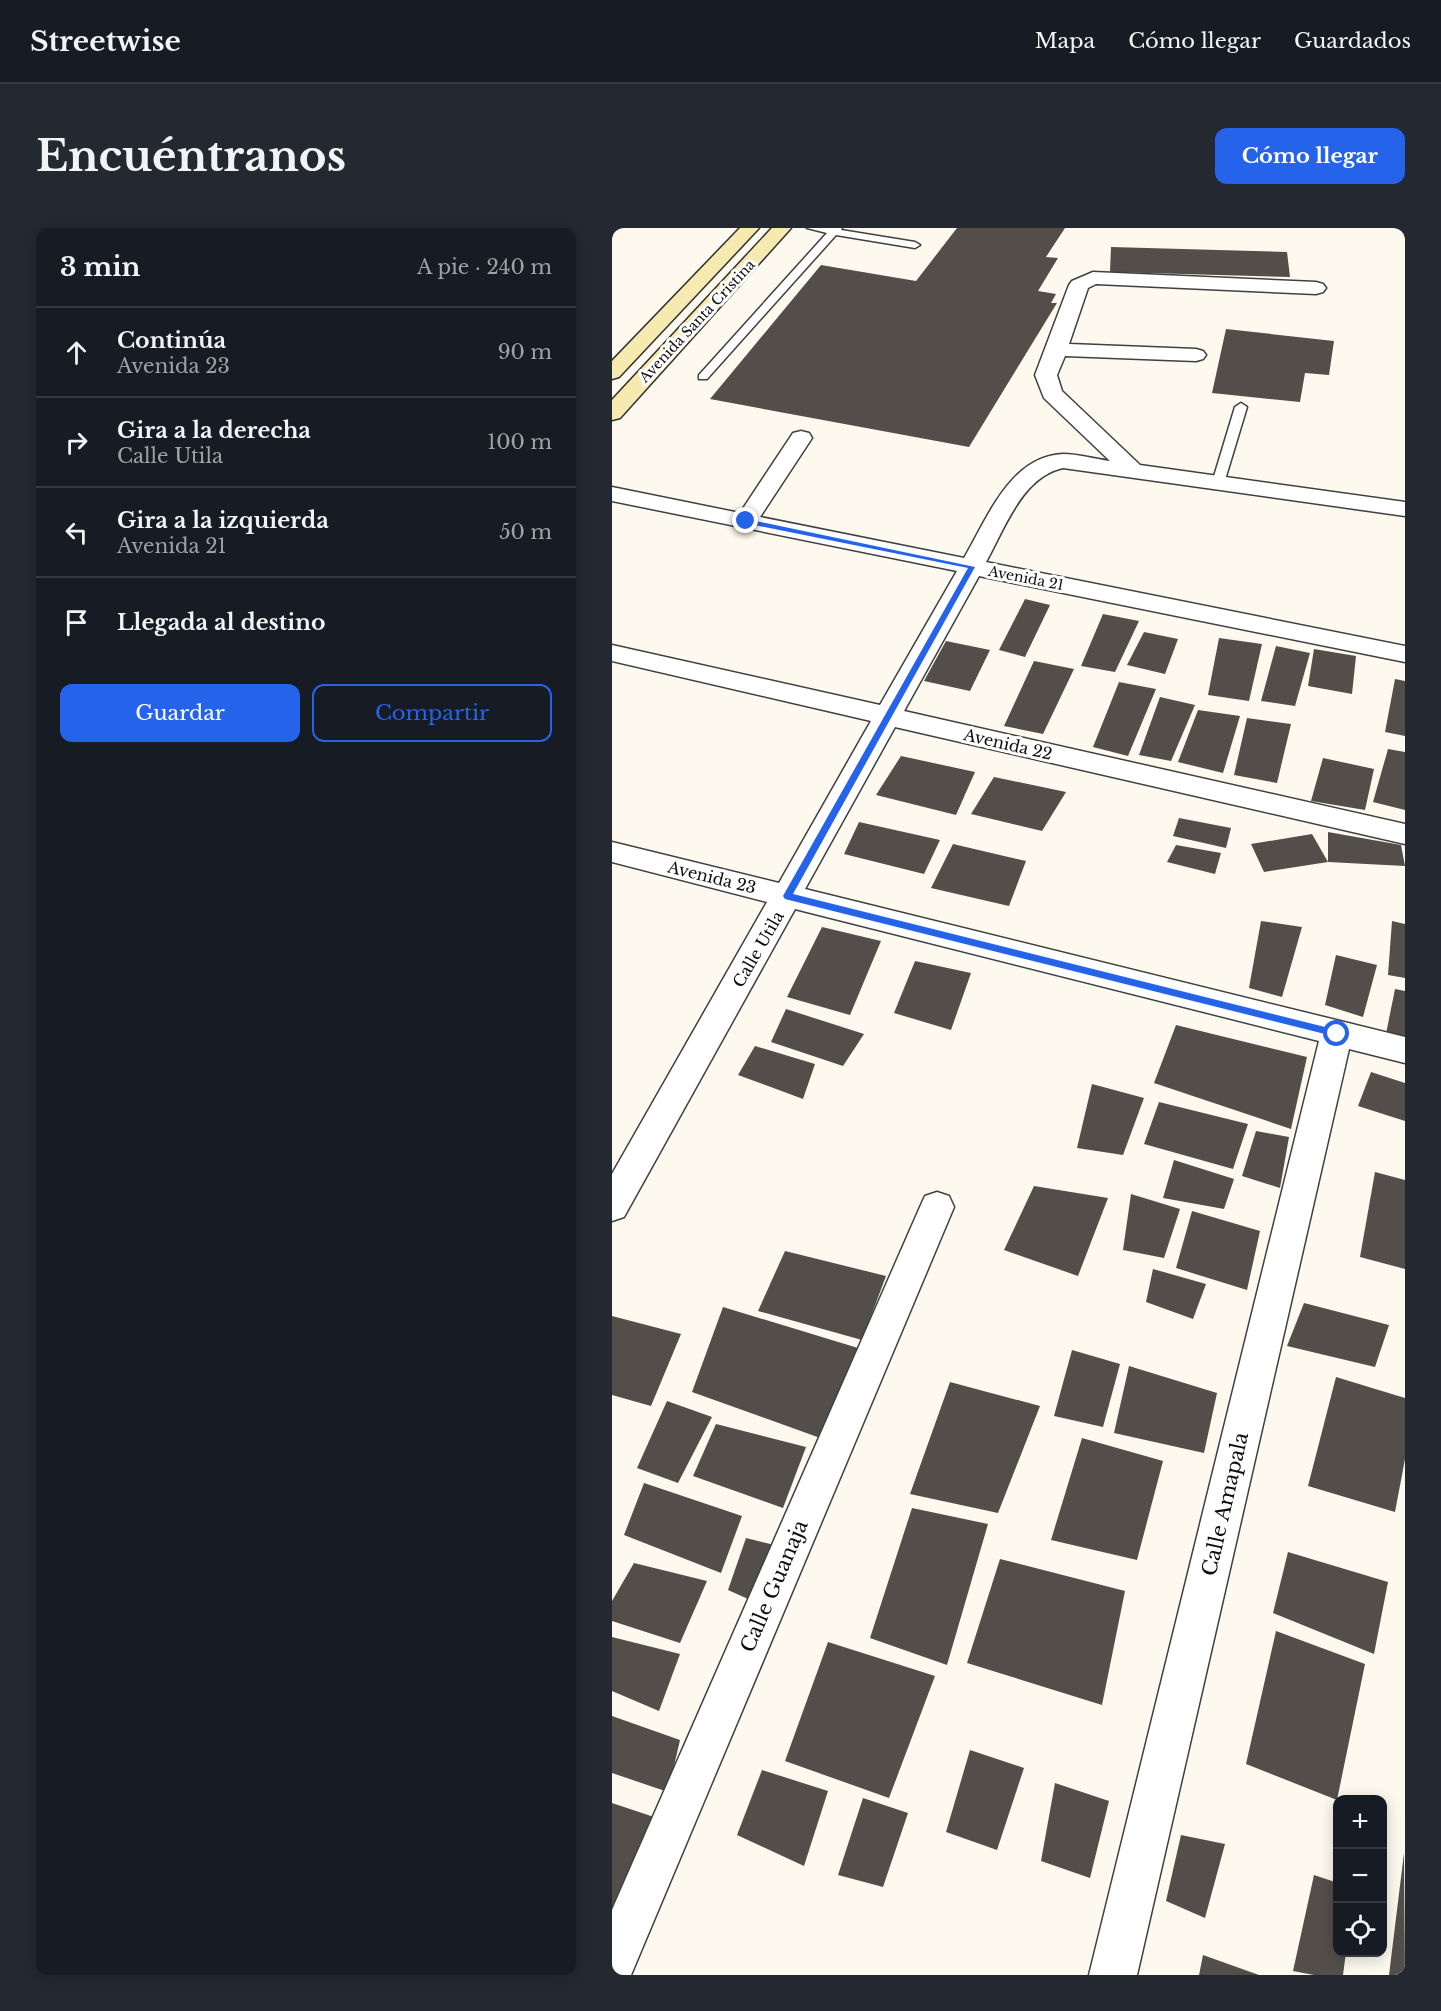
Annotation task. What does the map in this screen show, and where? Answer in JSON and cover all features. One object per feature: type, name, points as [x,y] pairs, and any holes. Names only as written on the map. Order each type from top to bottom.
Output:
[{"type":"street","name":"Avenida Santa Cristina","points":[[612,373],[750,228]]},
{"type":"street","name":"Avenida Santa Cristina","points":[[612,413],[782,228]]},
{"type":"street","points":[[1133,471],[1052,393],[1046,375],[1057,350],[1078,285],[1093,278],[1316,288]]},
{"type":"street","points":[[1057,350],[1196,355]]},
{"type":"street","points":[[746,521],[801,438]]},
{"type":"street","name":"Calle Utila","points":[[612,1206],[1011,496],[1030,473],[1045,464],[1063,461],[1405,509]]},
{"type":"street","name":"Avenida 21","points":[[612,494],[1405,654]]},
{"type":"street","name":"Avenida 22","points":[[612,653],[1405,834]]},
{"type":"street","name":"Avenida 23","points":[[612,852],[1405,1050]]},
{"type":"street","name":"Calle Amapala","points":[[1113,1975],[1337,1034]]},
{"type":"street","name":"Calle Guanaja","points":[[612,1965],[936,1207]]},
{"type":"lane","points":[[812,228],[836,230],[915,245]]},
{"type":"lane","points":[[703,377],[836,230]]},
{"type":"lane","points":[[1218,483],[1241,407]]},
{"type":"building","points":[[957,228],[1065,228],[1046,257],[1058,258],[1038,291],[1056,294],[1051,303],[1057,303],[969,447],[710,399],[821,265],[916,281]]},
{"type":"building","points":[[1111,247],[1287,252],[1290,277],[1110,272]]},
{"type":"building","points":[[1226,329],[1334,341],[1329,375],[1305,373],[1300,402],[1212,393]]},
{"type":"building","points":[[1025,599],[1050,605],[1025,657],[999,650]]},
{"type":"building","points":[[1103,614],[1139,621],[1115,672],[1081,666]]},
{"type":"building","points":[[1144,632],[1178,639],[1165,674],[1127,665]]},
{"type":"building","points":[[1219,638],[1262,644],[1249,701],[1208,695]]},
{"type":"building","points":[[946,641],[990,650],[970,691],[924,681]]},
{"type":"building","points":[[1276,646],[1310,653],[1295,706],[1261,701]]},
{"type":"building","points":[[1314,649],[1356,656],[1352,694],[1308,686]]},
{"type":"building","points":[[1034,661],[1074,669],[1043,734],[1004,726]]},
{"type":"building","points":[[1395,679],[1405,681],[1405,736],[1385,732]]},
{"type":"building","points":[[1119,682],[1156,689],[1128,756],[1093,747]]},
{"type":"building","points":[[1160,697],[1195,705],[1171,761],[1139,755]]},
{"type":"building","points":[[1198,710],[1240,716],[1223,773],[1178,762]]},
{"type":"building","points":[[1247,718],[1291,724],[1277,783],[1234,775]]},
{"type":"building","points":[[1388,749],[1405,752],[1405,810],[1373,802]]},
{"type":"building","points":[[901,756],[975,772],[956,815],[876,795]]},
{"type":"building","points":[[1323,758],[1374,769],[1365,810],[1311,801]]},
{"type":"building","points":[[994,777],[1066,792],[1042,831],[971,814]]},
{"type":"building","points":[[1179,818],[1231,828],[1226,848],[1173,836]]},
{"type":"building","points":[[859,822],[940,840],[924,874],[844,854]]},
{"type":"building","points":[[1328,832],[1401,845],[1405,866],[1328,862]]},
{"type":"building","points":[[1312,834],[1328,862],[1264,872],[1251,844]]},
{"type":"building","points":[[953,844],[1026,861],[1009,906],[931,888]]},
{"type":"building","points":[[1176,845],[1221,853],[1215,874],[1167,862]]},
{"type":"building","points":[[1261,921],[1302,927],[1282,997],[1249,988]]},
{"type":"building","points":[[1392,921],[1405,924],[1405,978],[1388,975]]},
{"type":"building","points":[[822,927],[881,941],[850,1015],[787,997]]},
{"type":"building","points":[[1336,955],[1377,965],[1363,1017],[1325,1005]]},
{"type":"building","points":[[915,961],[971,973],[951,1030],[894,1013]]},
{"type":"building","points":[[1395,989],[1405,991],[1405,1037],[1386,1034]]},
{"type":"building","points":[[786,1009],[864,1034],[843,1066],[771,1042]]},
{"type":"building","points":[[1176,1025],[1307,1057],[1291,1129],[1154,1083]]},
{"type":"building","points":[[755,1046],[815,1064],[803,1099],[738,1075]]},
{"type":"building","points":[[1371,1072],[1405,1083],[1405,1121],[1358,1106]]},
{"type":"building","points":[[1092,1084],[1144,1098],[1123,1155],[1077,1148]]},
{"type":"building","points":[[1159,1102],[1248,1124],[1233,1169],[1144,1144]]},
{"type":"building","points":[[1256,1131],[1289,1137],[1280,1188],[1242,1176]]},
{"type":"building","points":[[1174,1160],[1234,1179],[1224,1209],[1163,1198]]},
{"type":"building","points":[[1375,1172],[1405,1180],[1405,1269],[1360,1257]]},
{"type":"building","points":[[1034,1186],[1108,1198],[1078,1276],[1004,1250]]},
{"type":"building","points":[[1131,1194],[1180,1209],[1164,1258],[1123,1250]]},
{"type":"building","points":[[1192,1211],[1260,1231],[1247,1290],[1176,1268]]},
{"type":"building","points":[[785,1251],[886,1276],[862,1340],[758,1311]]},
{"type":"building","points":[[1153,1269],[1206,1284],[1193,1319],[1146,1302]]},
{"type":"building","points":[[1304,1303],[1389,1325],[1375,1367],[1287,1346]]},
{"type":"building","points":[[723,1307],[858,1348],[823,1439],[692,1392]]},
{"type":"building","points":[[612,1316],[681,1334],[651,1406],[612,1395]]},
{"type":"building","points":[[1072,1350],[1120,1364],[1103,1427],[1054,1416]]},
{"type":"building","points":[[1129,1366],[1217,1393],[1204,1453],[1114,1433]]},
{"type":"building","points":[[1336,1377],[1405,1398],[1405,1459],[1395,1512],[1308,1486]]},
{"type":"building","points":[[950,1382],[1040,1406],[998,1513],[910,1494]]},
{"type":"building","points":[[667,1401],[712,1417],[678,1483],[637,1468]]},
{"type":"building","points":[[716,1424],[806,1447],[783,1508],[693,1476]]},
{"type":"building","points":[[1082,1438],[1163,1461],[1137,1560],[1051,1540]]},
{"type":"building","points":[[644,1483],[742,1516],[721,1573],[624,1535]]},
{"type":"building","points":[[912,1508],[988,1524],[947,1665],[870,1638]]},
{"type":"building","points":[[746,1538],[783,1547],[757,1603],[728,1590]]},
{"type":"building","points":[[1288,1552],[1388,1582],[1374,1654],[1273,1613]]},
{"type":"building","points":[[1000,1559],[1125,1591],[1102,1705],[967,1663]]},
{"type":"building","points":[[634,1563],[707,1581],[680,1643],[612,1621],[612,1601]]},
{"type":"building","points":[[1276,1631],[1365,1664],[1338,1795],[1333,1795],[1333,1798],[1246,1764]]},
{"type":"building","points":[[612,1637],[680,1654],[659,1711],[612,1691]]},
{"type":"building","points":[[828,1642],[935,1676],[889,1798],[785,1761]]},
{"type":"building","points":[[612,1716],[680,1740],[668,1792],[612,1773]]},
{"type":"building","points":[[970,1750],[1024,1768],[997,1850],[946,1832]]},
{"type":"building","points":[[762,1770],[828,1791],[804,1866],[737,1835]]},
{"type":"building","points":[[1055,1783],[1109,1801],[1090,1878],[1041,1861]]},
{"type":"building","points":[[863,1798],[908,1813],[883,1887],[838,1875]]},
{"type":"building","points":[[612,1803],[660,1819],[612,1951]]},
{"type":"building","points":[[1181,1835],[1225,1844],[1205,1918],[1166,1901]]},
{"type":"building","points":[[1404,1853],[1405,1975],[1389,1975]]},
{"type":"building","points":[[1314,1875],[1333,1881],[1333,1957],[1345,1957],[1343,1975],[1314,1975],[1293,1971]]},
{"type":"building","points":[[1203,1955],[1259,1975],[1199,1975]]},
{"type":"route","points":[[746,521],[972,567],[788,896],[1337,1034]]}]
